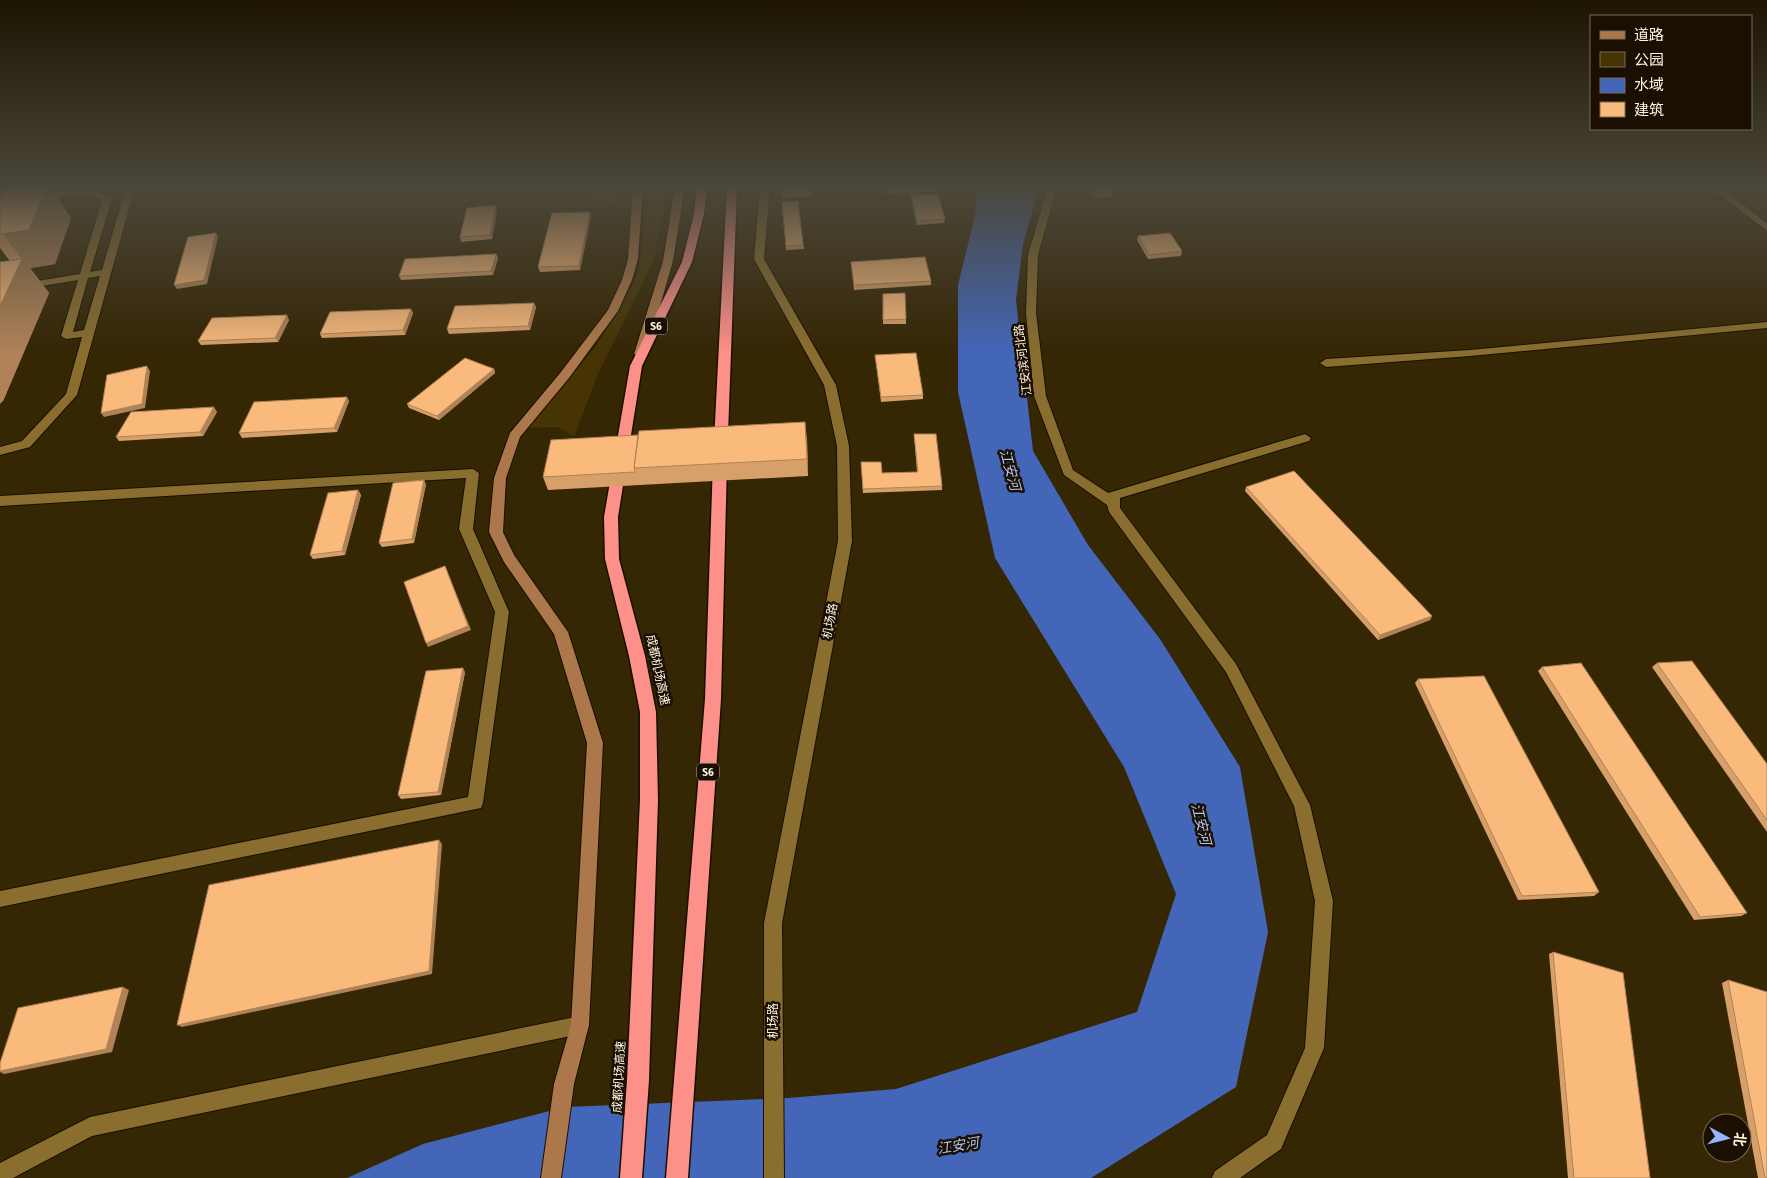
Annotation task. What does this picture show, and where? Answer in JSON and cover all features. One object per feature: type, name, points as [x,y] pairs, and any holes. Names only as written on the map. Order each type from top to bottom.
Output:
[{"type":"highway","name":"成都机场高速","points":[[631,1178],[638,1080],[649,800],[648,712],[637,656],[612,559],[611,516],[636,366],[687,262],[692,242]]},
{"type":"highway","name":"S6","points":[[677,1178],[713,699],[720,462],[730,242]]},
{"type":"main road","points":[[551,1178],[564,1084],[580,1025],[595,743],[561,632],[509,558],[496,532],[500,478],[514,436],[565,375],[613,311],[627,280],[633,259],[634,242]]},
{"type":"main road","points":[[636,366],[668,261],[671,242]]},
{"type":"street","points":[[89,333],[66,336],[94,242]]},
{"type":"street","points":[[0,451],[26,444],[71,395],[116,242]]},
{"type":"street","name":"机场路","points":[[760,242],[759,259],[830,385],[843,446],[845,541],[772,924],[774,1178]]},
{"type":"street","name":"江安滨河北路","points":[[1037,242],[1033,255],[1031,313],[1040,396],[1068,472],[1113,503]]},
{"type":"street","points":[[0,290],[108,272]]},
{"type":"street","points":[[1326,363],[1470,353],[1767,325]]},
{"type":"street","points":[[1222,1178],[1274,1142],[1314,1048],[1324,901],[1302,805],[1231,668],[1114,509],[1113,495],[1305,438]]},
{"type":"street","points":[[0,501],[473,473],[466,529],[502,612],[475,803],[0,899]]},
{"type":"street","points":[[0,1174],[90,1127],[580,1025]]},
{"type":"green space","points":[[643,242],[657,242],[654,260],[597,376],[574,437],[558,427],[528,428],[596,346],[620,309],[639,272]]},
{"type":"water","name":"江安河","points":[[969,242],[1024,242],[1016,300],[1033,451],[1088,545],[1160,639],[1240,767],[1268,932],[1236,1087],[1091,1178],[347,1178],[423,1144],[565,1107],[788,1098],[896,1089],[1137,1012],[1176,894],[1124,767],[995,558],[958,392],[958,285]]},
{"type":"building","points":[[187,242],[214,242],[204,280],[174,285]]},
{"type":"building","points":[[544,242],[584,242],[579,266],[538,267]]},
{"type":"building","points":[[786,242],[803,242],[803,245],[786,246]]},
{"type":"building","points":[[1141,242],[1176,242],[1182,251],[1149,255]]},
{"type":"building","points":[[496,254],[491,271],[399,276],[405,259]]},
{"type":"building","points":[[925,257],[931,281],[854,285],[851,262]]},
{"type":"building","points":[[22,259],[0,306],[0,262]]},
{"type":"building","points":[[905,293],[906,319],[883,320],[883,294]]},
{"type":"building","points":[[534,303],[528,326],[447,329],[455,306]]},
{"type":"building","points":[[411,309],[403,330],[320,334],[330,312]]},
{"type":"building","points":[[287,315],[275,338],[198,341],[212,318]]},
{"type":"building","points":[[916,353],[923,395],[881,397],[875,355]]},
{"type":"building","points":[[465,358],[494,369],[437,416],[407,404]]},
{"type":"building","points":[[147,366],[142,404],[101,413],[107,375]]},
{"type":"building","points":[[347,397],[334,428],[239,433],[254,402]]},
{"type":"building","points":[[214,407],[200,432],[116,437],[131,412]]},
{"type":"building","points":[[805,422],[807,459],[634,468],[639,431]]},
{"type":"building","points":[[914,434],[936,434],[942,486],[863,489],[861,462],[881,462],[882,473],[918,472]]},
{"type":"building","points":[[638,435],[635,472],[543,477],[551,440]]},
{"type":"building","points":[[1294,471],[1432,616],[1380,635],[1246,487]]},
{"type":"building","points":[[424,480],[412,539],[379,543],[393,483]]},
{"type":"building","points":[[358,490],[342,551],[310,555],[328,493]]},
{"type":"building","points":[[445,566],[468,626],[426,643],[404,582]]},
{"type":"building","points":[[1692,661],[1767,764],[1767,820],[1657,663]]},
{"type":"building","points":[[1581,663],[1747,913],[1700,917],[1542,667]]},
{"type":"building","points":[[463,668],[438,792],[398,795],[426,671]]},
{"type":"building","points":[[1484,676],[1599,892],[1522,896],[1418,679]]},
{"type":"building","points":[[439,840],[429,971],[177,1025],[209,885]]},
{"type":"building","points":[[1553,952],[1623,973],[1650,1178],[1574,1178]]},
{"type":"building","points":[[1728,980],[1767,992],[1767,1178],[1765,1178]]},
{"type":"building","points":[[123,987],[106,1049],[0,1071],[0,1063],[18,1008]]}]
